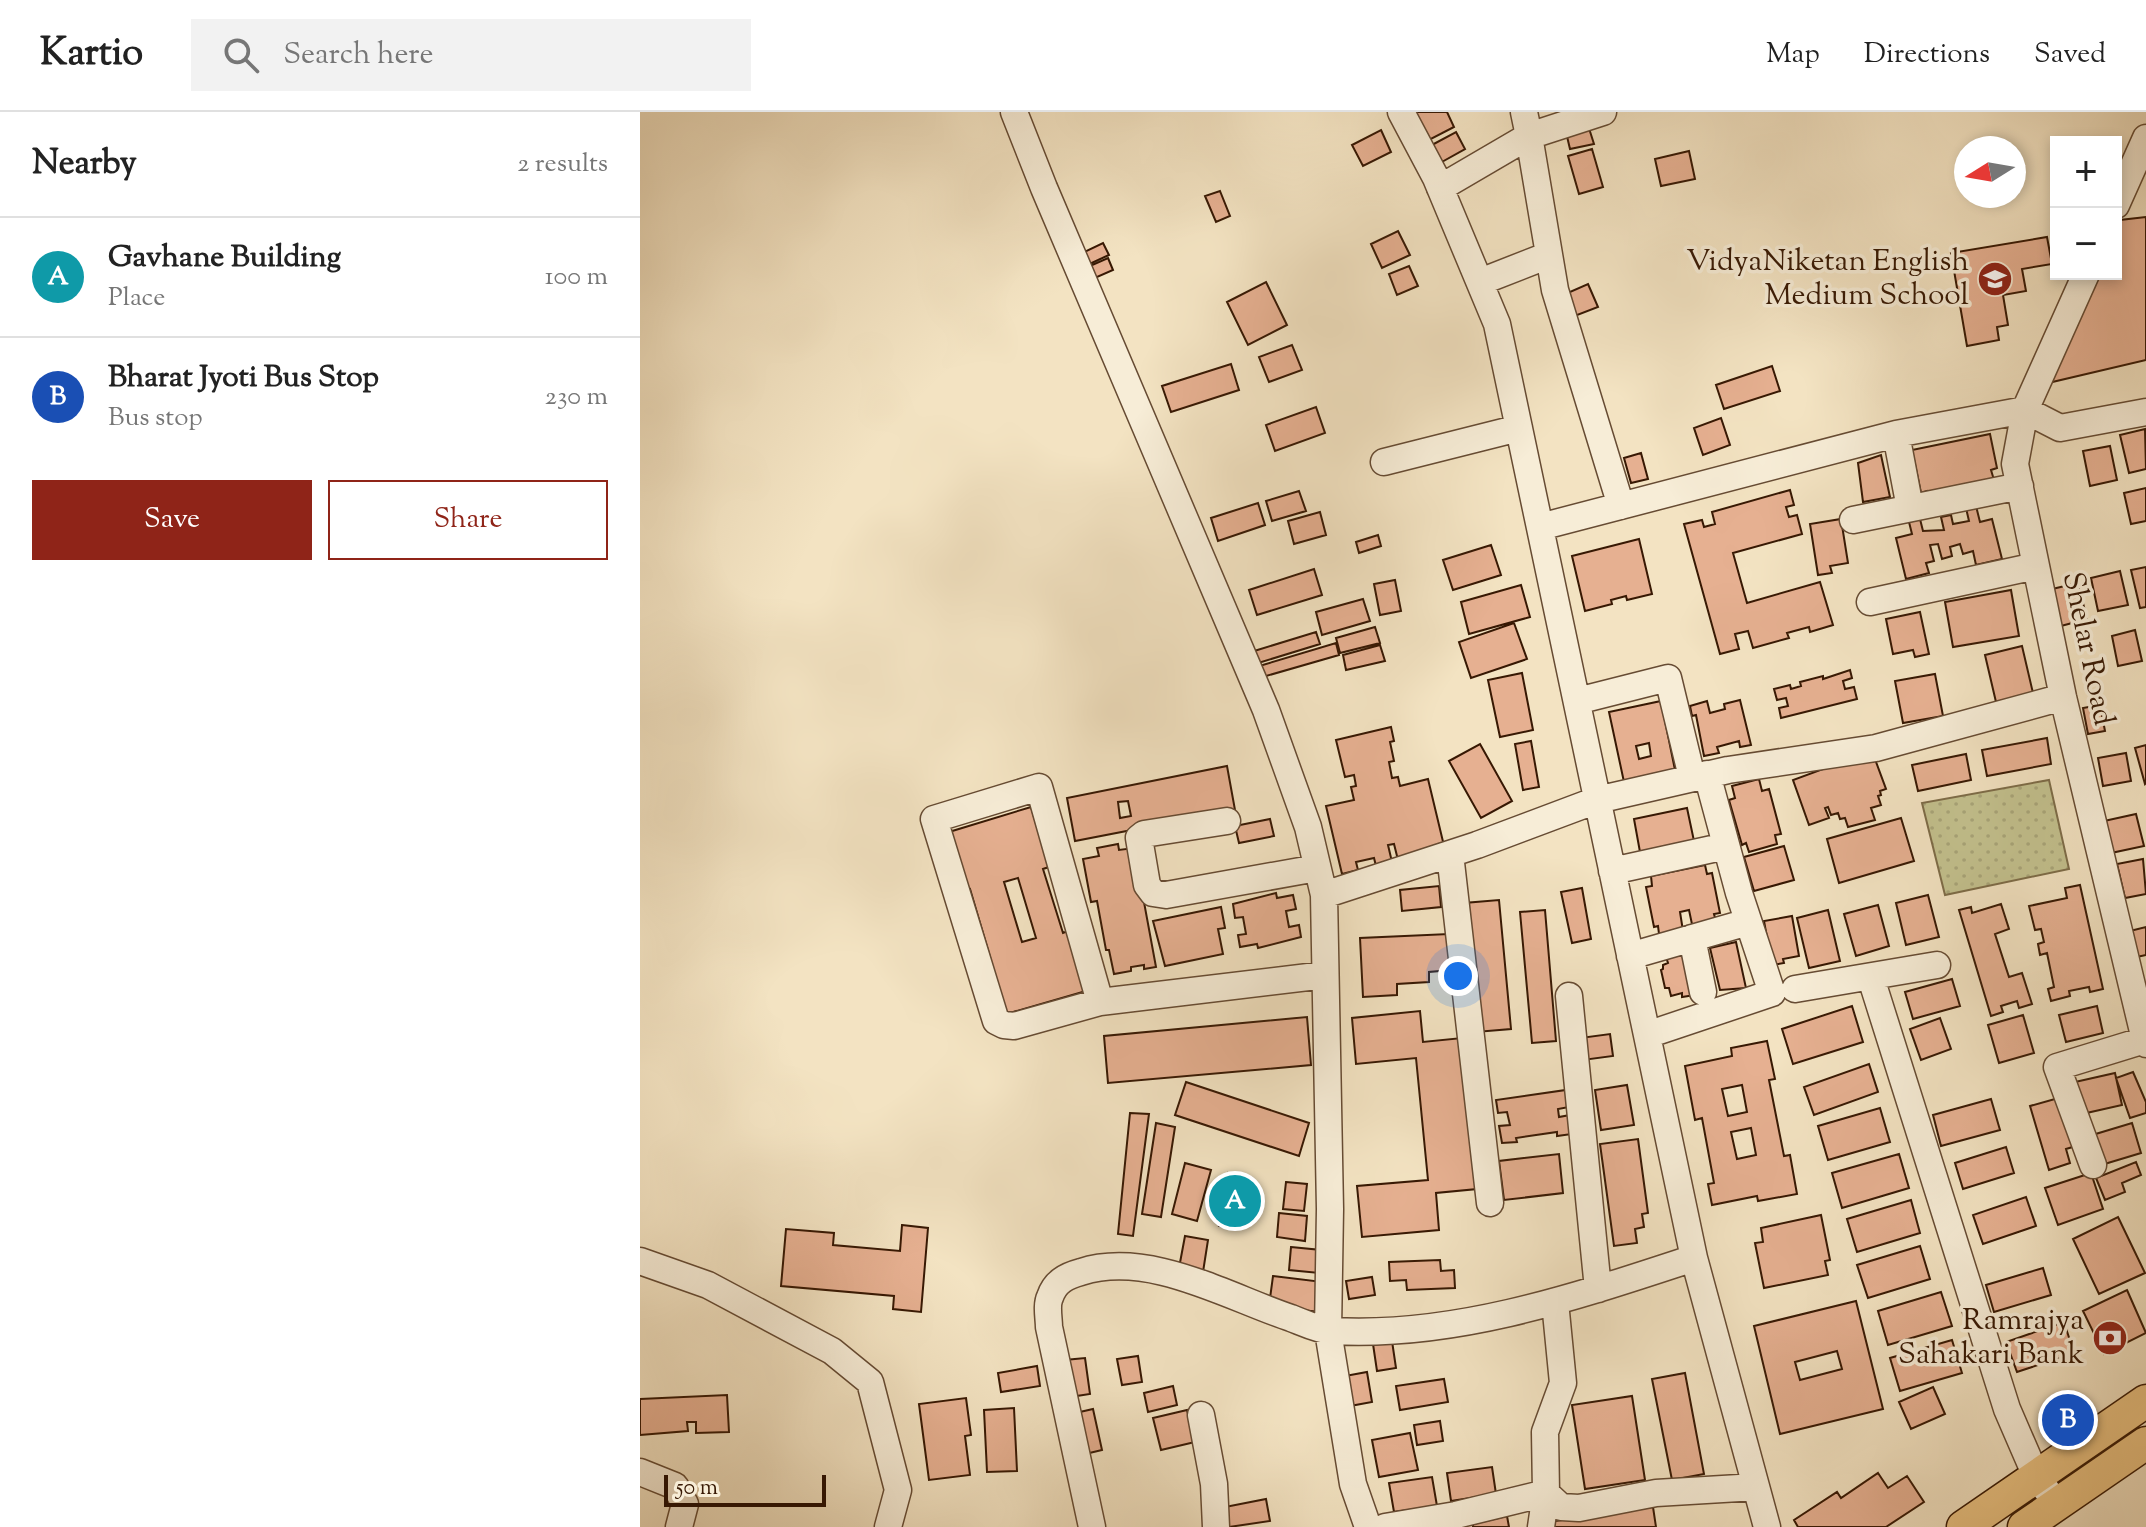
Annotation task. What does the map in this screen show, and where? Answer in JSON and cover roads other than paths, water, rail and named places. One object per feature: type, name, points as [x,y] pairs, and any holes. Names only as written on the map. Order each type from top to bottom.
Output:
[{"type":"main road","points":[[1963,1527],[2146,1401]]},
{"type":"main road","points":[[2024,1527],[2146,1443]]},
{"type":"street","points":[[1014,112],[1266,710],[1308,827],[1324,895],[1330,1209],[1328,1331],[1353,1484],[1368,1527]]},
{"type":"street","points":[[1401,112],[1440,188],[1497,324],[1694,1258],[1767,1527]]},
{"type":"street","points":[[1440,188],[1527,124],[1603,112]]},
{"type":"street","points":[[1527,124],[1555,290],[1621,506]]},
{"type":"street","points":[[2122,192],[2146,138]]},
{"type":"street","points":[[1480,282],[1549,255]]},
{"type":"street","name":"Shelar Road","points":[[2083,280],[2025,410],[2015,464],[2063,697],[2145,1042]]},
{"type":"street","points":[[1540,527],[1896,434],[2025,410],[2060,428],[2146,412]]},
{"type":"street","points":[[1384,462],[1519,428]]},
{"type":"street","points":[[1896,434],[1910,508]]},
{"type":"street","points":[[1853,520],[2020,486]]},
{"type":"street","points":[[1870,602],[2036,566]]},
{"type":"street","points":[[1577,701],[1668,678],[1726,846],[1772,993],[1647,1035]]},
{"type":"street","points":[[1324,895],[1450,854],[1597,800],[1700,776],[1876,748],[2063,697]]},
{"type":"street","points":[[1100,1002],[1039,787],[934,819],[996,1021],[1004,1025],[1014,1026],[1100,1002],[1325,975]]},
{"type":"street","points":[[1227,821],[1144,834],[1139,838],[1147,885],[1153,893],[1166,895],[1317,868]]},
{"type":"street","points":[[1612,871],[1726,846]]},
{"type":"street","points":[[1450,854],[1490,1203]]},
{"type":"street","points":[[1630,956],[1748,922]]},
{"type":"street","points":[[1692,938],[1703,992]]},
{"type":"street","points":[[1795,989],[1937,965]]},
{"type":"street","points":[[1871,978],[2007,1409],[2036,1476],[2057,1504]]},
{"type":"street","points":[[1569,996],[1598,1289]]},
{"type":"street","points":[[2093,1165],[2057,1067],[2145,1042]]},
{"type":"street","points":[[1092,1527],[1049,1327],[1049,1298],[1063,1277],[1092,1268],[1137,1268],[1191,1279],[1259,1308],[1328,1331],[1418,1330],[1555,1302],[1694,1258]]},
{"type":"street","points":[[640,1261],[708,1285],[832,1351],[870,1382],[898,1490],[888,1527]]},
{"type":"street","points":[[1541,1527],[1546,1493],[1545,1432],[1563,1383],[1555,1302]]},
{"type":"street","points":[[1201,1415],[1214,1484],[1216,1527]]},
{"type":"street","points":[[640,1472],[675,1486],[685,1504],[679,1527]]},
{"type":"street","points":[[1546,1493],[1561,1507],[1579,1508],[1656,1493],[1756,1487]]},
{"type":"street","points":[[1385,1527],[1456,1515],[1546,1493]]},
{"type":"place","name":"VidyaNiketan English Medium School","points":[[1995,279]]},
{"type":"place","name":"Gavhane Building","points":[[1235,1201]]},
{"type":"place","name":"Ramrajya Sahakari Bank","points":[[2110,1338]]},
{"type":"place","name":"Bharat Jyoti Bus Stop","points":[[2068,1420]]}]
